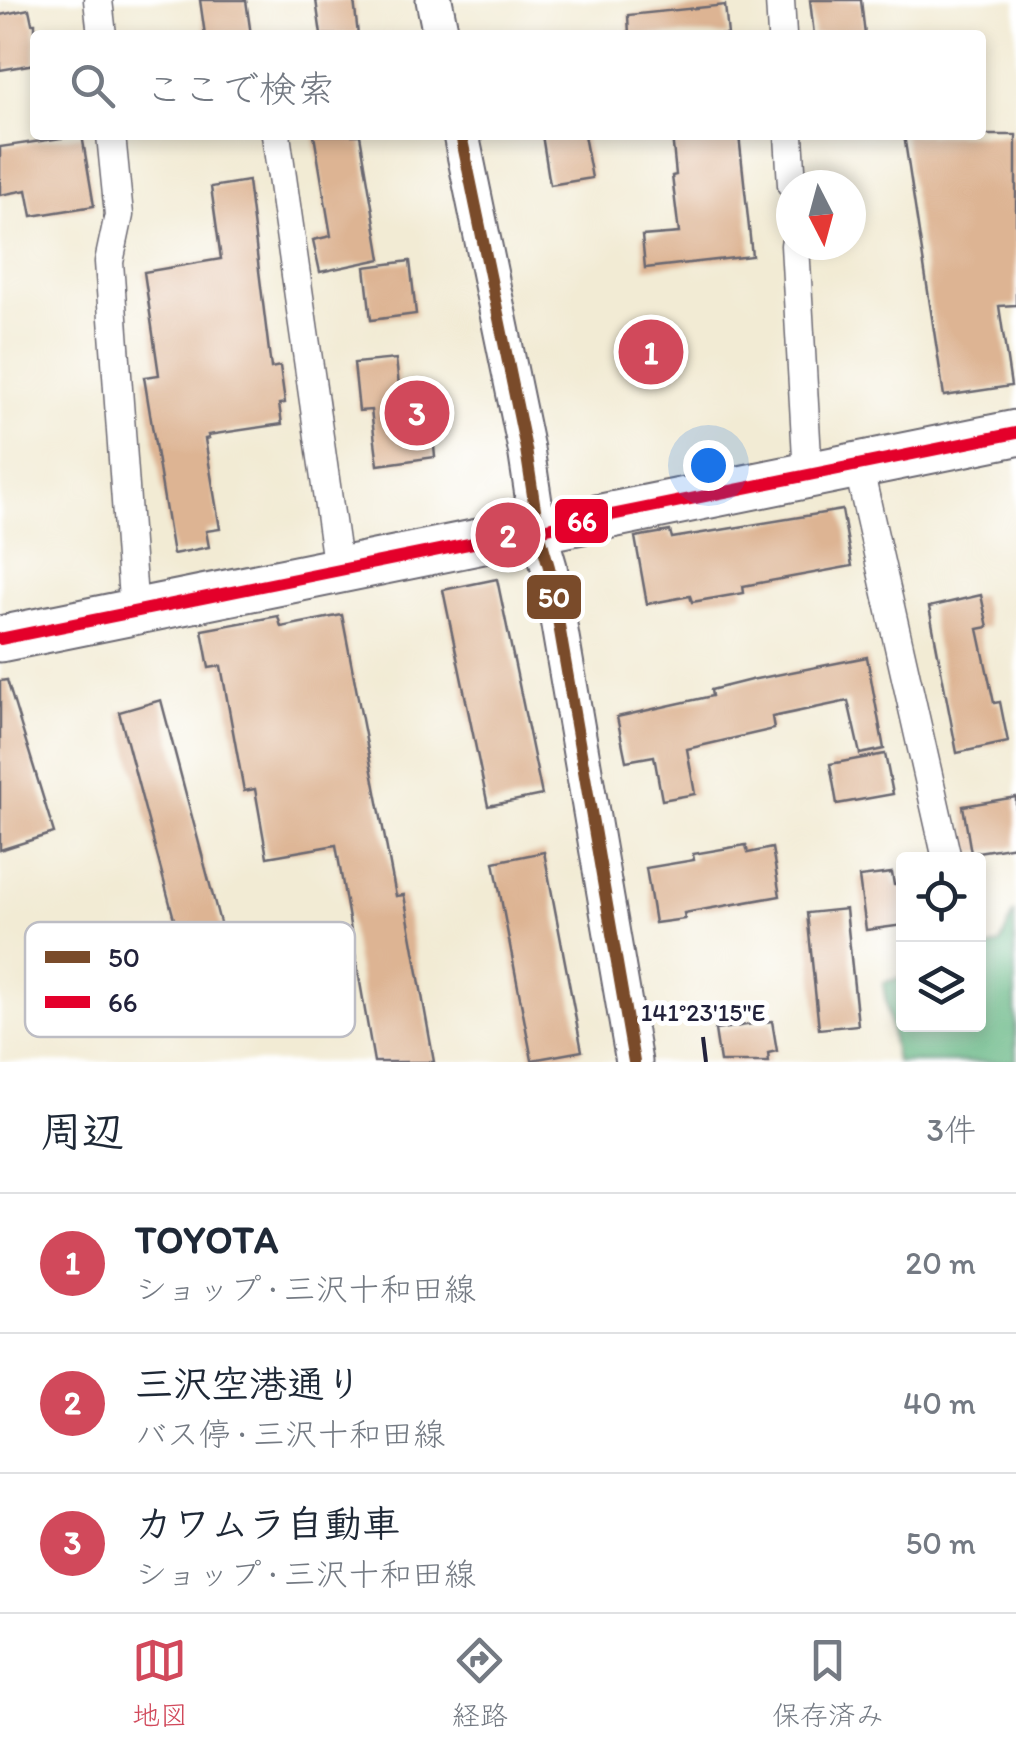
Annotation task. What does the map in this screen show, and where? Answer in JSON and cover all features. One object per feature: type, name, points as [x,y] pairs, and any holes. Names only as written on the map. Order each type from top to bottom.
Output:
[{"type":"main road","points":[[0,639],[1016,432]]},
{"type":"street","points":[[98,0],[101,30]]},
{"type":"street","points":[[434,0],[440,30]]},
{"type":"street","points":[[780,0],[782,30]]},
{"type":"street","points":[[112,140],[119,215],[109,262],[134,614]]},
{"type":"street","points":[[277,140],[338,570]]},
{"type":"street","points":[[462,140],[526,449],[538,529],[549,567],[634,1062]]},
{"type":"street","points":[[789,140],[791,170]]},
{"type":"street","points":[[796,260],[808,475]]},
{"type":"street","points":[[858,464],[945,852]]},
{"type":"green space","points":[[1014,912],[1016,1062],[896,1062],[883,983],[896,979],[896,1032],[986,1032],[986,949],[1000,944]]},
{"type":"building","points":[[200,0],[246,0],[250,30],[204,30]]},
{"type":"building","points":[[316,0],[354,0],[357,30],[320,30]]},
{"type":"building","points":[[810,0],[861,0],[864,30],[813,30]]},
{"type":"building","points":[[725,5],[728,30],[629,30],[628,15]]},
{"type":"building","points":[[29,9],[35,23],[35,30],[30,30],[30,65],[0,70],[0,15]]},
{"type":"building","points":[[986,135],[1016,135],[1016,305],[999,306],[1011,386],[944,396],[905,140],[986,140]]},
{"type":"building","points":[[83,140],[94,206],[32,216],[27,190],[0,195],[0,147]]},
{"type":"building","points":[[315,140],[361,140],[381,259],[320,272],[313,240],[331,236]]},
{"type":"building","points":[[543,140],[585,140],[592,178],[550,185]]},
{"type":"building","points":[[672,140],[740,140],[752,256],[645,268],[642,236],[679,233],[672,176],[676,175]]},
{"type":"building","points":[[248,181],[271,368],[280,366],[285,403],[279,404],[282,424],[208,435],[205,439],[220,529],[206,531],[209,547],[173,554],[144,377],[159,375],[144,272],[221,259],[211,187]]},
{"type":"building","points":[[410,261],[416,314],[371,320],[365,267]]},
{"type":"building","points":[[396,359],[404,430],[432,427],[435,457],[378,465],[371,410],[359,411],[354,363]]},
{"type":"building","points":[[842,510],[852,566],[743,586],[744,593],[692,602],[690,596],[647,604],[635,537],[670,531],[672,538]]},
{"type":"building","points":[[497,579],[542,795],[488,806],[443,590]]},
{"type":"building","points":[[981,595],[988,627],[978,629],[994,703],[1000,702],[1008,742],[957,753],[929,607]]},
{"type":"building","points":[[342,615],[396,896],[404,895],[434,1062],[374,1062],[355,954],[355,922],[349,922],[336,845],[267,857],[255,789],[244,791],[221,666],[209,668],[202,630],[278,616],[281,627]]},
{"type":"building","points":[[867,657],[884,749],[860,754],[848,701],[772,717],[774,729],[687,749],[695,794],[662,800],[654,756],[626,761],[617,717],[712,696],[711,690],[751,680]]},
{"type":"building","points":[[7,680],[54,833],[0,850],[0,681]]},
{"type":"building","points":[[161,700],[220,922],[175,922],[119,712]]},
{"type":"building","points":[[885,754],[893,794],[837,804],[830,764]]},
{"type":"building","points":[[1016,797],[1016,846],[971,852],[963,806]]},
{"type":"building","points":[[746,845],[748,853],[772,848],[780,896],[684,913],[685,919],[655,923],[646,868],[694,860],[693,854]]},
{"type":"building","points":[[544,852],[582,1051],[532,1060],[494,862]]},
{"type":"building","points":[[892,873],[896,885],[896,926],[866,930],[859,877]]},
{"type":"building","points":[[846,909],[858,1025],[819,1029],[807,913]]},
{"type":"building","points":[[772,1021],[777,1051],[768,1053],[769,1062],[720,1062],[715,1030]]},
{"type":"transit line","name":"50","points":[[462,140],[526,449],[538,529],[549,567],[634,1062]]},
{"type":"transit line","name":"66","points":[[0,639],[1016,433]]},
{"type":"place","name":"TOYOTA","points":[[651,352]]},
{"type":"place","name":"カワムラ自動車","points":[[417,413]]},
{"type":"place","name":"三沢空港通り","points":[[508,535]]}]
